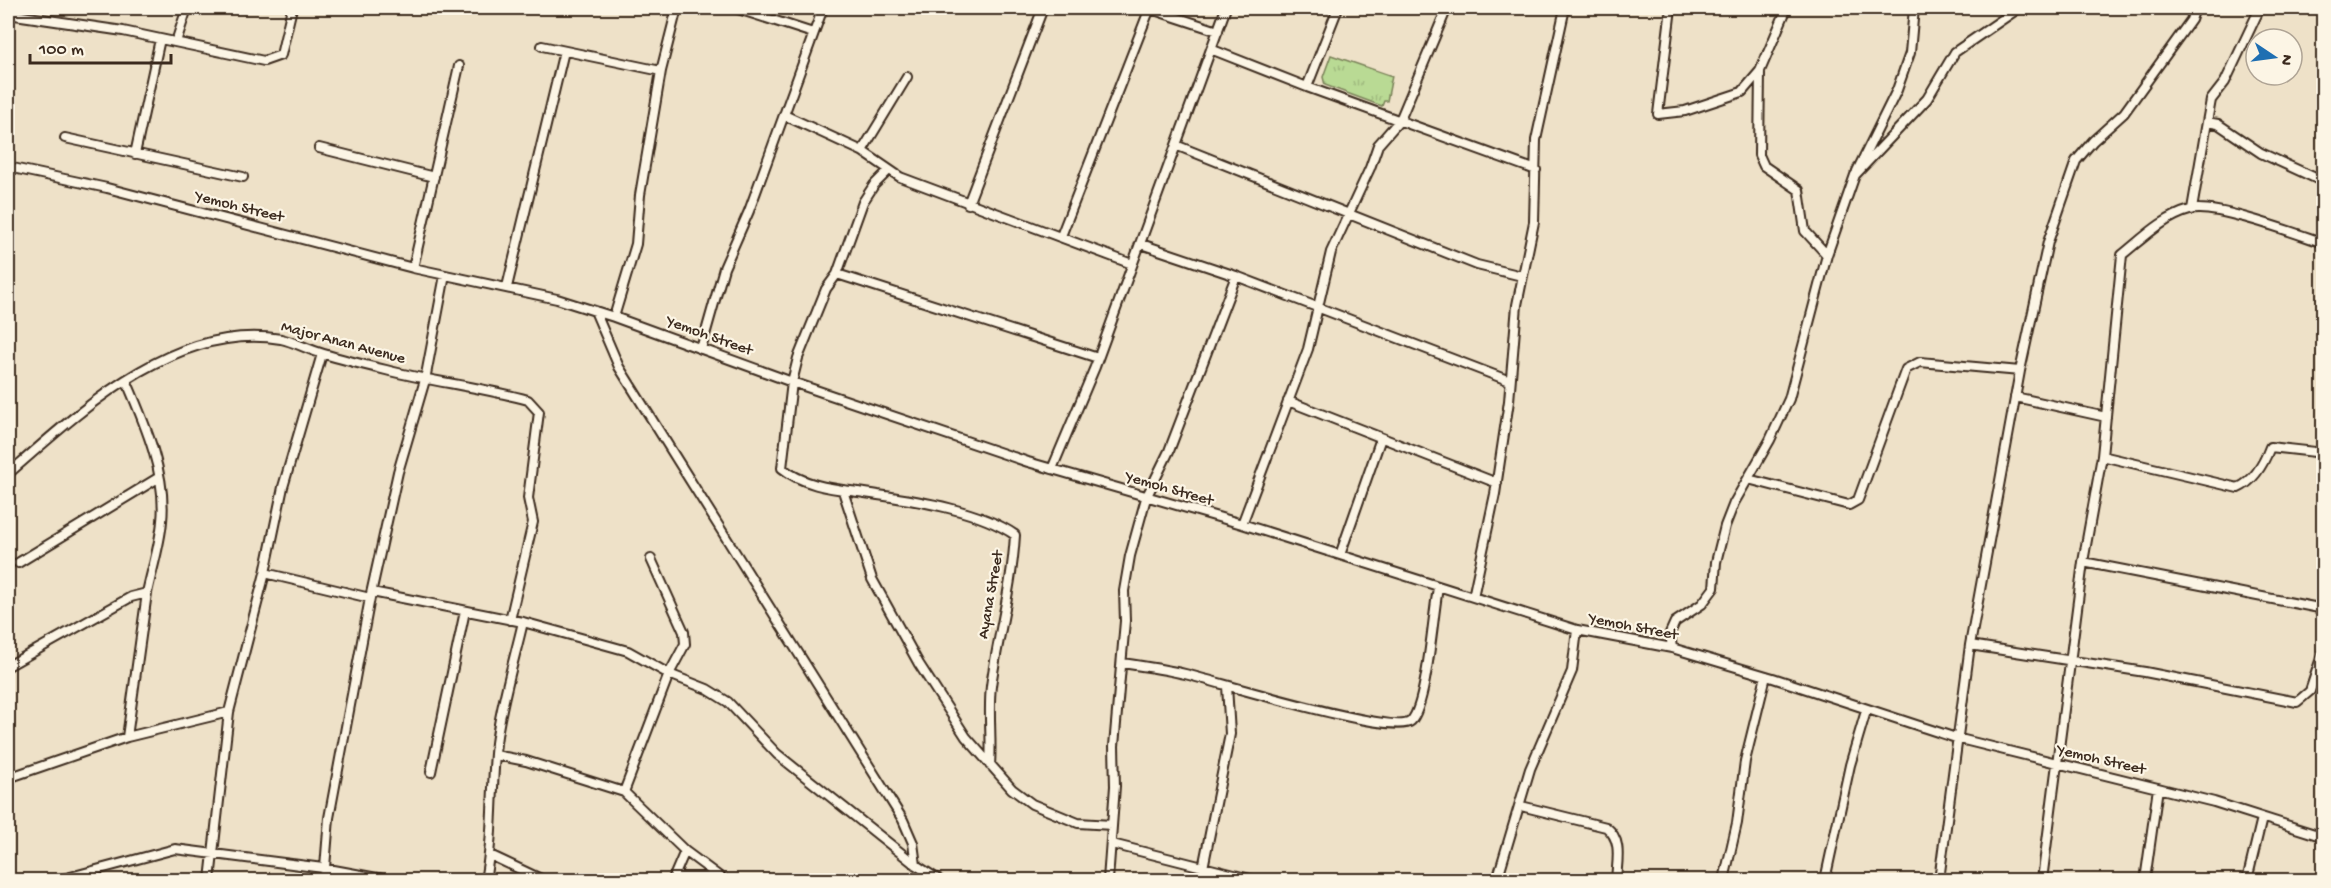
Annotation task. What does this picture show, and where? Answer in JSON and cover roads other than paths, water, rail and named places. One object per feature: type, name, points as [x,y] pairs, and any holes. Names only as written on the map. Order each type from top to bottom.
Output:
[{"type":"street","points":[[176,42],[187,8]]},
{"type":"street","points":[[8,14],[176,42],[247,59],[274,59],[281,55],[292,8]]},
{"type":"street","points":[[614,317],[636,244],[640,195],[661,71],[678,8]]},
{"type":"street","points":[[735,8],[813,33]]},
{"type":"street","points":[[701,349],[724,268],[749,211],[823,8]]},
{"type":"street","points":[[968,204],[1043,8]]},
{"type":"street","points":[[1060,236],[1149,8],[1218,31]]},
{"type":"street","points":[[1052,469],[1098,358],[1178,146],[1226,8]]},
{"type":"street","points":[[1307,87],[1338,8]]},
{"type":"street","points":[[1242,524],[1308,349],[1331,252],[1347,213],[1370,168],[1378,145],[1400,120],[1447,8]]},
{"type":"street","points":[[1473,597],[1497,483],[1522,276],[1534,222],[1536,140],[1565,8]]},
{"type":"street","points":[[1671,8],[1658,114],[1685,111],[1737,96],[1760,71],[1787,8]]},
{"type":"street","points":[[1672,648],[1670,633],[1675,622],[1702,604],[1714,588],[1716,562],[1725,526],[1789,399],[1827,255],[1865,151],[1897,90],[1910,53],[1914,8]]},
{"type":"street","points":[[1856,175],[1926,99],[1955,52],[2019,8]]},
{"type":"street","points":[[1939,880],[1970,645],[2020,371],[2048,242],[2076,161],[2092,141],[2124,113],[2191,20],[2195,8]]},
{"type":"street","points":[[2192,209],[2211,100],[2225,82],[2260,8]]},
{"type":"street","points":[[135,154],[160,39]]},
{"type":"street","points":[[542,46],[661,71]]},
{"type":"street","points":[[1213,50],[1307,87],[1536,170]]},
{"type":"street","points":[[507,287],[564,51]]},
{"type":"street","points":[[413,268],[449,99],[459,66]]},
{"type":"street","points":[[1760,71],[1759,155],[1764,166],[1799,190],[1805,231],[1827,255]]},
{"type":"street","points":[[862,151],[907,77]]},
{"type":"street","points":[[784,115],[862,151],[889,170],[968,204],[1132,264]]},
{"type":"street","points":[[2207,122],[2218,124],[2261,153],[2324,182]]},
{"type":"street","points":[[65,138],[243,177]]},
{"type":"street","points":[[1178,146],[1477,265],[1522,276]]},
{"type":"street","points":[[319,148],[434,177]]},
{"type":"street","name":"Yemoh Street","points":[[8,167],[108,188],[413,268],[507,287],[614,317],[792,382],[1052,469],[1242,524],[1438,588],[1577,630],[1672,648],[1956,738],[2158,788],[2324,837]]},
{"type":"street","points":[[889,170],[874,185],[863,202],[837,274],[826,289],[798,358],[792,382],[782,468],[810,483],[843,491],[872,579],[919,664],[966,737],[1012,789],[1032,804],[1078,823],[1112,825]]},
{"type":"street","points":[[2042,880],[2058,765],[2069,660],[2083,562],[2102,456],[2117,326],[2122,255],[2163,222],[2192,209],[2252,220],[2324,243]]},
{"type":"street","points":[[1141,244],[1236,276],[1317,309],[1510,381]]},
{"type":"street","points":[[837,274],[1098,358]]},
{"type":"street","points":[[324,880],[323,868],[329,818],[371,595],[398,472],[425,380],[445,275]]},
{"type":"street","points":[[1108,880],[1112,844],[1114,746],[1122,663],[1124,591],[1146,498],[1169,451],[1236,276]]},
{"type":"street","points":[[595,312],[619,367],[903,820],[913,843],[916,866]]},
{"type":"street","name":"Major Anan Avenue","points":[[8,474],[58,430],[126,380],[171,354],[206,344],[237,339],[261,337],[282,339],[322,354],[425,380],[521,398],[535,405],[539,412],[528,498],[533,522],[510,620]]},
{"type":"street","points":[[210,880],[229,712],[265,573],[283,487],[322,354]]},
{"type":"street","points":[[1748,479],[1849,505],[1858,500],[1906,369],[1920,362],[2020,371]]},
{"type":"street","points":[[126,380],[152,441],[163,498],[162,522],[147,593],[127,737]]},
{"type":"street","points":[[2015,397],[2106,417]]},
{"type":"street","points":[[1288,401],[1497,483]]},
{"type":"street","points":[[1340,555],[1381,438]]},
{"type":"street","points":[[2102,456],[2238,488],[2245,485],[2264,464],[2270,447],[2324,453]]},
{"type":"street","points":[[18,563],[158,478]]},
{"type":"street","name":"Ayana Street","points":[[843,491],[878,495],[962,513],[1003,527],[1015,535],[1009,598],[998,642],[990,690],[990,765]]},
{"type":"street","points":[[624,792],[669,674],[685,644],[684,632],[651,559]]},
{"type":"street","points":[[2083,562],[2324,609]]},
{"type":"street","points":[[265,573],[371,595],[523,621],[628,651],[669,674],[707,689],[729,702],[777,754],[928,878],[939,880]]},
{"type":"street","points":[[1122,663],[1186,674],[1365,720],[1399,726],[1409,724],[1415,716],[1421,694],[1438,588]]},
{"type":"street","points":[[8,666],[131,597],[147,593]]},
{"type":"street","points":[[431,772],[465,611]]},
{"type":"street","points":[[485,880],[490,855],[498,732],[523,621]]},
{"type":"street","points":[[1497,880],[1530,770],[1572,671],[1577,630]]},
{"type":"street","points":[[1970,645],[2145,672],[2297,702],[2310,691],[2324,649]]},
{"type":"street","points":[[1724,880],[1737,823],[1745,761],[1766,676]]},
{"type":"street","points":[[1203,868],[1230,734],[1227,686]]},
{"type":"street","points":[[1825,880],[1850,765],[1866,711]]},
{"type":"street","points":[[8,778],[127,737],[229,712]]},
{"type":"street","points":[[495,755],[526,761],[624,792],[685,851],[722,879]]},
{"type":"street","points":[[2145,880],[2158,788]]},
{"type":"street","points":[[1521,806],[1606,827],[1614,833],[1618,840],[1616,880]]},
{"type":"street","points":[[2247,880],[2262,818]]},
{"type":"street","points":[[1112,844],[1254,880]]},
{"type":"street","points":[[58,880],[166,850],[212,853],[323,868],[388,880]]},
{"type":"street","points":[[685,851],[673,879],[722,879]]},
{"type":"street","points":[[490,855],[543,880]]}]
